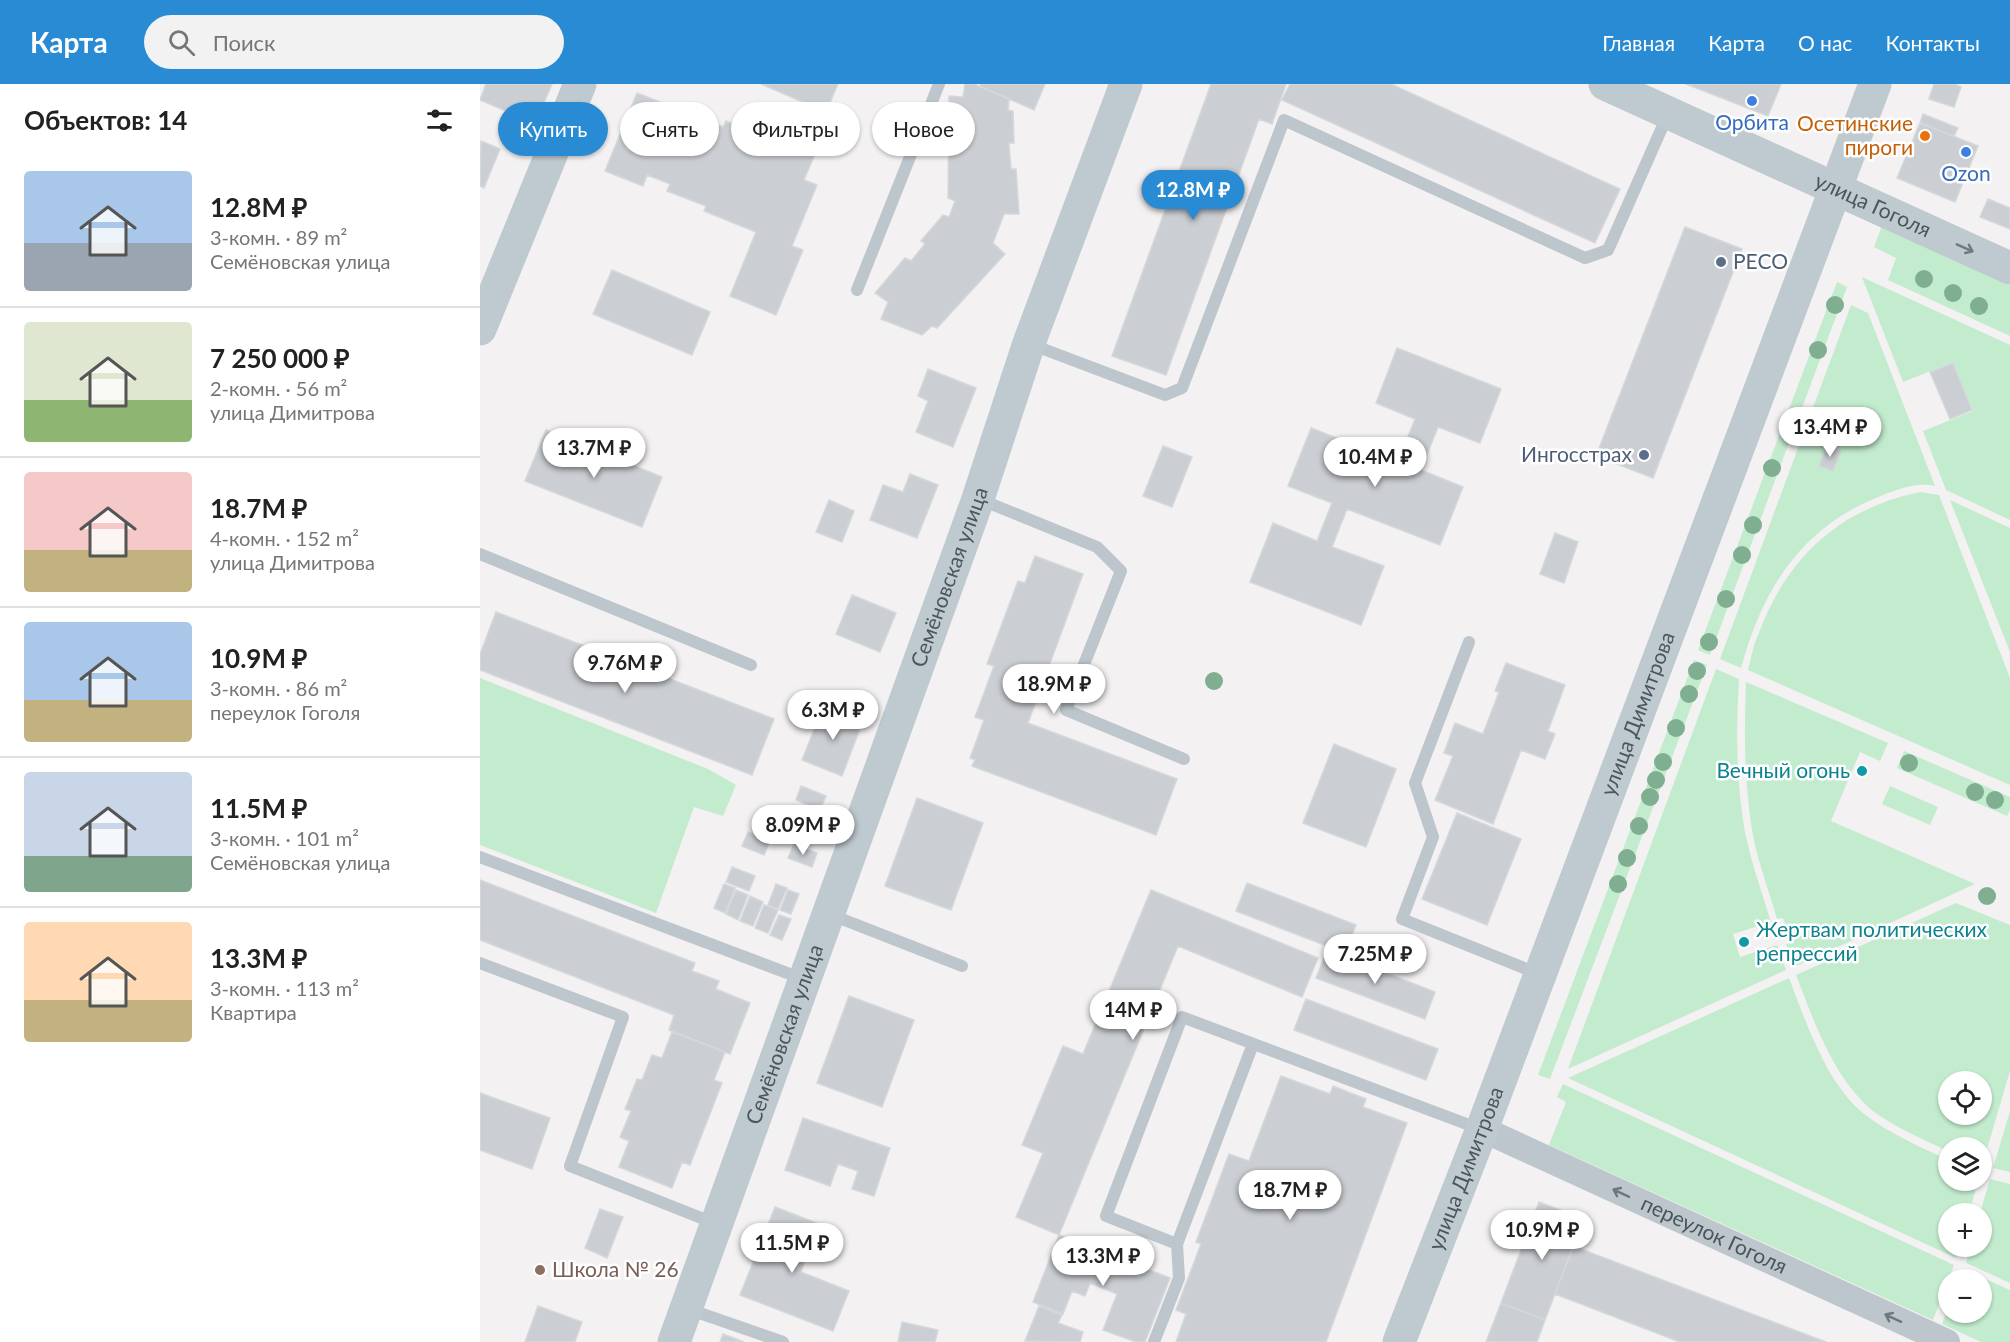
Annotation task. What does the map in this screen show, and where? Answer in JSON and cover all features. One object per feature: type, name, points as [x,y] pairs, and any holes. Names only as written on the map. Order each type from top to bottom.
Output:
[{"type":"street","points":[[480,329],[580,84]]},
{"type":"street","name":"Семёновская улица","points":[[674,1342],[978,499],[1029,344],[1126,84]]},
{"type":"street","name":"улица Гоголя","points":[[1605,84],[1655,102],[1835,189],[2010,268]]},
{"type":"street","name":"улица Димитрова","points":[[1399,1342],[1482,1129],[1875,84]]},
{"type":"street","name":"переулок Гоголя","points":[[1482,1129],[1947,1342]]},
{"type":"lane","points":[[856,290],[939,84]]},
{"type":"lane","points":[[1029,344],[1165,395],[1182,388],[1284,120],[1585,258],[1608,250],[1655,102]]},
{"type":"lane","points":[[978,499],[1097,547],[1121,571],[1066,710],[1184,759]]},
{"type":"lane","points":[[480,554],[751,665]]},
{"type":"lane","points":[[1469,642],[1414,783],[1433,837],[1402,919],[1540,974]]},
{"type":"lane","points":[[480,857],[804,980]]},
{"type":"lane","points":[[828,913],[962,966]]},
{"type":"lane","points":[[480,963],[623,1017],[570,1166],[716,1223]]},
{"type":"lane","points":[[1177,1244],[1106,1216],[1182,1017],[1482,1129]]},
{"type":"lane","points":[[1154,1342],[1179,1278],[1177,1244],[1253,1044]]},
{"type":"lane","points":[[686,1308],[783,1342]]},
{"type":"green space","points":[[1883,223],[2010,283],[2010,336],[1888,280],[1896,258],[1874,247]]},
{"type":"green space","points":[[1862,277],[2010,345],[2010,520],[1946,490],[1923,431],[1973,411],[1953,362],[1903,382]]},
{"type":"green space","points":[[1837,282],[1847,287],[1710,655],[1698,650]]},
{"type":"green space","points":[[1851,305],[1868,313],[1935,486],[1914,486],[1881,496],[1853,509],[1829,524],[1808,543],[1774,586],[1750,639],[1741,668],[1720,659]]},
{"type":"green space","points":[[1920,492],[1939,495],[2010,678],[2010,785],[1748,670],[1756,639],[1770,607],[1784,582],[1801,560],[1841,524],[1891,500]]},
{"type":"green space","points":[[1950,500],[2010,528],[2010,652]]},
{"type":"green space","points":[[1694,660],[1707,665],[1550,1079],[1538,1075]]},
{"type":"green space","points":[[1716,669],[1739,679],[1737,717],[1742,813],[1750,854],[1771,922],[1733,934],[1740,957],[1777,945],[1786,970],[1568,1069]]},
{"type":"green space","points":[[480,678],[708,769],[736,785],[723,816],[694,807],[656,913],[480,845]]},
{"type":"green space","points":[[1746,682],[1888,743],[1880,761],[1860,752],[1831,821],[1975,884],[1794,967],[1786,944],[1792,942],[1783,918],[1777,919],[1752,830],[1745,756]]},
{"type":"green space","points":[[1904,751],[2010,797],[2010,810],[2007,816],[1897,768]]},
{"type":"green space","points":[[1890,786],[1938,807],[1930,825],[1882,804]]},
{"type":"green space","points":[[1956,903],[2010,925],[2010,1071],[1991,1137],[1938,1137],[1938,1146],[1876,1113],[1855,1093],[1844,1078],[1817,1028],[1796,975]]},
{"type":"green space","points":[[1789,978],[1828,1069],[1851,1101],[1864,1114],[1884,1127],[1938,1155],[1938,1191],[1975,1191],[1972,1203],[1938,1203],[1938,1250],[1568,1078]]},
{"type":"green space","points":[[1563,1084],[1954,1265],[1952,1269],[1938,1269],[1938,1307],[1933,1320],[1549,1145],[1566,1102],[1557,1097]]},
{"type":"green space","points":[[2010,1111],[2010,1172],[1993,1168]]},
{"type":"green space","points":[[1992,1180],[2010,1184],[2010,1283],[1992,1275],[1992,1269],[1979,1269],[1966,1263],[1968,1257],[1992,1257],[1992,1203],[1983,1203],[1986,1191],[1992,1191]]},
{"type":"green space","points":[[1992,1282],[2010,1290],[2010,1342],[1981,1342],[1942,1324],[1992,1323]]},
{"type":"building","points":[[486,84],[552,84],[544,102],[498,102],[498,108],[480,100]]},
{"type":"building","points":[[761,84],[838,84],[830,102],[803,102]]},
{"type":"building","points":[[965,84],[974,84],[1009,99],[1008,110],[1013,111],[1014,143],[1009,143],[1011,169],[1016,169],[1019,214],[1004,214],[993,243],[1005,254],[937,328],[932,326],[922,335],[881,319],[888,302],[875,293],[905,258],[911,261],[925,244],[921,241],[943,215],[949,217],[955,201],[948,198],[948,156],[975,156],[975,102],[949,102],[949,96],[963,97]]},
{"type":"building","points":[[981,84],[1045,84],[1034,110],[980,86]]},
{"type":"building","points":[[1211,84],[1286,84],[1272,124],[1259,119],[1166,375],[1112,356]]},
{"type":"building","points":[[1290,84],[1391,84],[1620,189],[1595,243],[1282,100]]},
{"type":"building","name":"Орбита","points":[[1686,84],[1781,84],[1768,116]]},
{"type":"building","points":[[1934,84],[1955,84],[1961,87],[1954,107],[1929,99]]},
{"type":"building","points":[[637,93],[660,102],[633,102]]},
{"type":"building","points":[[1923,114],[1958,128],[1954,136],[1920,123]]},
{"type":"building","points":[[726,121],[731,123],[731,156],[814,156],[804,180],[817,185],[792,246],[803,250],[776,315],[730,296],[756,232],[704,211],[706,206],[667,191],[670,184],[647,175],[643,186],[605,171],[620,134],[620,156],[719,156],[719,125],[723,127]]},
{"type":"building","points":[[1920,123],[1978,146],[1955,202],[1897,178]]},
{"type":"building","points":[[481,141],[498,148],[498,154],[484,188],[480,186]]},
{"type":"building","points":[[1988,199],[2010,208],[2010,229],[1980,217]]},
{"type":"building","points":[[1685,227],[1742,249],[1653,478],[1596,456]]},
{"type":"building","points":[[612,270],[710,312],[692,355],[593,314]]},
{"type":"building","points":[[1397,348],[1501,389],[1480,443],[1438,427],[1421,470],[1463,487],[1440,545],[1347,509],[1332,547],[1384,566],[1361,625],[1250,582],[1273,523],[1317,541],[1332,503],[1288,486],[1311,428],[1398,462],[1415,419],[1376,403]]},
{"type":"building","points":[[1953,363],[1972,410],[1950,419],[1930,372]]},
{"type":"building","points":[[928,369],[976,388],[953,447],[916,432],[928,401],[918,396]]},
{"type":"building","points":[[546,430],[662,477],[642,527],[525,481]]},
{"type":"building","points":[[1163,446],[1192,457],[1172,507],[1143,496]]},
{"type":"building","points":[[1826,446],[1841,451],[1833,471],[1819,466]]},
{"type":"building","points":[[910,474],[938,485],[917,538],[870,520],[883,485],[903,492]]},
{"type":"building","points":[[829,500],[854,511],[842,542],[816,532]]},
{"type":"building","points":[[1555,533],[1578,542],[1564,583],[1540,574]]},
{"type":"building","points":[[1035,556],[1083,574],[1028,723],[1177,779],[1156,835],[972,766],[975,760],[970,758],[984,720],[975,717],[994,666],[987,664],[1018,581],[1025,583]]},
{"type":"building","points":[[852,595],[896,613],[880,652],[836,634]]},
{"type":"building","points":[[496,612],[774,719],[752,775],[480,670],[480,654]]},
{"type":"building","points":[[1506,663],[1565,685],[1548,731],[1555,734],[1545,759],[1521,750],[1493,824],[1435,800],[1453,756],[1444,753],[1455,723],[1483,734],[1499,692],[1495,691]]},
{"type":"building","points":[[824,705],[863,721],[842,776],[802,760]]},
{"type":"building","points":[[1334,744],[1396,769],[1366,847],[1303,823]]},
{"type":"building","points":[[801,786],[826,796],[820,810],[796,800]]},
{"type":"building","points":[[917,798],[983,823],[951,910],[885,886]]},
{"type":"building","points":[[1457,813],[1521,839],[1487,925],[1422,899]]},
{"type":"building","points":[[759,817],[784,827],[779,840],[754,831]]},
{"type":"building","points":[[748,832],[770,841],[764,855],[742,846]]},
{"type":"building","points":[[794,844],[817,853],[812,867],[788,858]]},
{"type":"building","points":[[732,867],[755,876],[749,891],[726,882]]},
{"type":"building","points":[[480,880],[695,963],[692,971],[719,981],[716,989],[750,1003],[730,1054],[669,1030],[674,1015],[480,940]]},
{"type":"building","points":[[1247,883],[1356,925],[1345,953],[1236,911]]},
{"type":"building","points":[[724,884],[735,888],[725,913],[714,908]]},
{"type":"building","points":[[776,884],[787,888],[778,909],[768,905]]},
{"type":"building","points":[[736,890],[748,895],[738,920],[726,914]]},
{"type":"building","points":[[788,890],[799,894],[791,914],[780,910]]},
{"type":"building","points":[[1151,890],[1318,958],[1302,997],[1178,946],[1059,1235],[1016,1217],[1043,1153],[1022,1145],[1063,1046],[1083,1054]]},
{"type":"building","points":[[750,896],[763,902],[753,926],[740,921]]},
{"type":"building","points":[[764,905],[778,910],[768,933],[755,928]]},
{"type":"building","points":[[779,915],[791,919],[782,940],[770,935]]},
{"type":"building","points":[[1327,950],[1435,992],[1425,1019],[1316,978]]},
{"type":"building","points":[[849,996],[914,1020],[882,1107],[817,1083]]},
{"type":"building","points":[[1306,999],[1438,1049],[1426,1080],[1294,1030]]},
{"type":"building","points":[[672,1032],[725,1052],[714,1080],[722,1083],[690,1165],[682,1162],[672,1188],[619,1167],[629,1141],[620,1137],[631,1111],[625,1109],[637,1079],[642,1080],[652,1055],[662,1058]]},
{"type":"building","points":[[1281,1076],[1330,1094],[1333,1086],[1366,1099],[1363,1107],[1407,1123],[1326,1342],[1176,1342],[1186,1314],[1176,1310],[1201,1244],[1196,1242],[1229,1154],[1249,1161]]},
{"type":"building","points":[[480,1093],[550,1118],[532,1169],[480,1150]]},
{"type":"building","points":[[803,1118],[890,1148],[874,1196],[852,1189],[858,1171],[838,1164],[830,1186],[785,1170]]},
{"type":"building","points":[[1539,1202],[1584,1219],[1545,1320],[1501,1303]]},
{"type":"building","points":[[775,1207],[819,1224],[801,1272],[849,1291],[833,1331],[740,1295]]},
{"type":"building","points":[[600,1209],[623,1217],[607,1258],[585,1248]]},
{"type":"building","points":[[1059,1235],[1170,1278],[1145,1342],[1136,1342],[1103,1330],[1117,1294],[1090,1283],[1085,1296],[1072,1291],[1063,1314],[1033,1302]]},
{"type":"building","points":[[1573,1246],[1826,1342],[1680,1342],[1555,1294]]},
{"type":"building","points":[[1501,1303],[1545,1320],[1537,1342],[1486,1342]]},
{"type":"building","points":[[538,1306],[582,1322],[575,1342],[525,1342]]},
{"type":"building","points":[[1039,1306],[1062,1315],[1058,1323],[1083,1332],[1080,1342],[1025,1341]]},
{"type":"building","points":[[902,1322],[938,1330],[935,1342],[898,1342]]},
{"type":"building","points":[[723,1334],[744,1342],[720,1342]]},
{"type":"place","name":"Орбита","points":[[1752,101]]},
{"type":"place","name":"Осетинские пироги","points":[[1925,136]]},
{"type":"place","name":"Ozon","points":[[1966,152]]},
{"type":"place","name":"РЕСО","points":[[1721,262]]},
{"type":"place","name":"Ингосстрах","points":[[1644,455]]},
{"type":"place","name":"Вечный огонь","points":[[1862,771]]},
{"type":"place","name":"Жертвам политических репрессий","points":[[1744,942]]},
{"type":"place","name":"Школа № 26","points":[[540,1270]]}]
